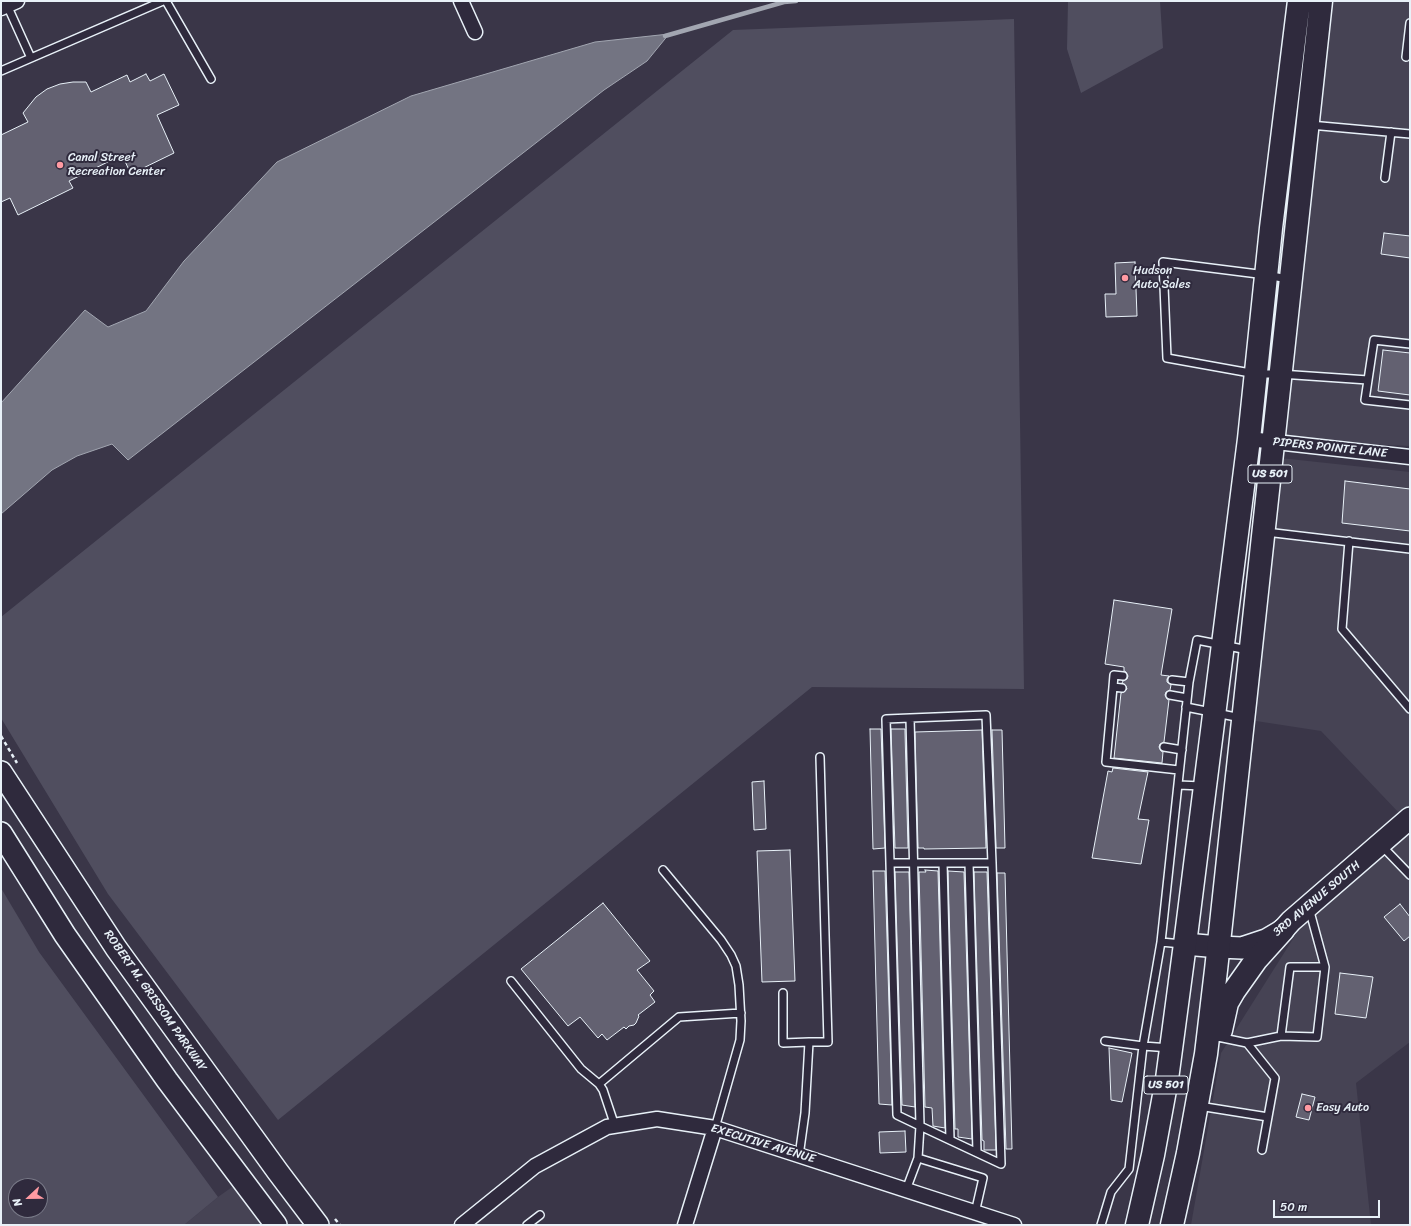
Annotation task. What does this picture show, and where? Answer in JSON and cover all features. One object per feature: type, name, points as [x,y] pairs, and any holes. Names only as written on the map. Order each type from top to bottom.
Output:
[{"type":"main road","name":"US 501","points":[[1137,1225],[1153,1155],[1171,1048],[1185,944],[1249,440],[1266,274],[1299,1]]},
{"type":"main road","name":"US 501","points":[[1172,1225],[1197,1105],[1212,1046],[1219,948],[1321,1]]},
{"type":"main road","name":"ROBERT M. GRISSOM PARKWAY","points":[[1,772],[116,948],[318,1225]]},
{"type":"main road","name":"3RD AVENUE SOUTH","points":[[1185,944],[1219,948],[1242,948],[1266,940],[1283,930],[1410,818]]},
{"type":"main road","points":[[1,833],[65,935],[100,985],[167,1080],[276,1225]]},
{"type":"main road","points":[[1212,1046],[1221,1030],[1227,1003],[1234,991],[1256,960],[1283,930]]},
{"type":"street","points":[[461,1],[475,32]]},
{"type":"street","name":"PIPERS POINTE LANE","points":[[1249,440],[1410,457]]},
{"type":"street","name":"EXECUTIVE AVENUE","points":[[470,1222],[535,1166],[607,1127],[657,1119],[715,1128],[975,1213],[996,1222],[1014,1225]]},
{"type":"street","points":[[686,1225],[715,1128]]},
{"type":"lane","points":[[1,71],[163,1]]},
{"type":"lane","points":[[166,1],[211,79]]},
{"type":"lane","points":[[8,5],[31,58]]},
{"type":"lane","points":[[1406,57],[1410,23]]},
{"type":"lane","points":[[1307,125],[1410,134]]},
{"type":"lane","points":[[1385,178],[1391,132]]},
{"type":"lane","points":[[1290,280],[1266,274],[1162,262],[1167,358],[1256,374],[1280,374],[1368,380]]},
{"type":"lane","points":[[1410,344],[1374,340],[1366,400],[1410,404]]},
{"type":"lane","points":[[1264,532],[1410,549]]},
{"type":"lane","points":[[1349,542],[1342,629],[1410,708]]},
{"type":"lane","points":[[1101,1225],[1111,1192],[1129,1169],[1143,1046],[1161,942],[1187,698],[1196,640],[1223,644],[1250,651]]},
{"type":"lane","points":[[1123,676],[1114,675],[1106,762],[1180,770]]},
{"type":"lane","points":[[1172,680],[1189,682]]},
{"type":"lane","points":[[1113,687],[1122,688]]},
{"type":"lane","points":[[1170,695],[1187,698]]},
{"type":"lane","points":[[1186,707],[1243,719]]},
{"type":"lane","points":[[986,715],[992,863],[1001,1164],[897,1115],[886,719],[986,715]]},
{"type":"lane","points":[[906,1190],[918,1158],[920,1126],[910,718]]},
{"type":"lane","points":[[1108,738],[1116,739]]},
{"type":"lane","points":[[1164,747],[1182,750]]},
{"type":"lane","points":[[783,993],[784,1043],[828,1042],[820,757]]},
{"type":"lane","points":[[1178,785],[1205,786]]},
{"type":"lane","points":[[1380,844],[1410,875]]},
{"type":"lane","points":[[943,863],[950,1140]]},
{"type":"lane","points":[[969,863],[977,1152]]},
{"type":"lane","points":[[890,864],[992,863]]},
{"type":"lane","points":[[663,870],[721,940],[736,966],[740,985],[740,1040],[715,1128]]},
{"type":"lane","points":[[1212,1046],[1247,1043],[1281,1036],[1317,1036],[1325,967],[1309,906]]},
{"type":"lane","points":[[1161,942],[1185,944]]},
{"type":"lane","points":[[1281,1036],[1290,967],[1325,967]]},
{"type":"lane","points":[[511,981],[581,1069],[599,1084],[603,1090],[615,1126]]},
{"type":"lane","points":[[599,1084],[679,1017],[741,1013]]},
{"type":"lane","points":[[1105,1041],[1171,1048]]},
{"type":"lane","points":[[800,1156],[805,1113],[809,1042]]},
{"type":"lane","points":[[1247,1043],[1275,1078],[1262,1150]]},
{"type":"lane","points":[[1197,1105],[1268,1117]]},
{"type":"lane","points":[[918,1158],[983,1178],[975,1213]]},
{"type":"lane","points":[[527,1225],[540,1215]]},
{"type":"shaded area","points":[[1068,1],[1160,1],[1163,48],[1081,93],[1067,49]]},
{"type":"shaded area","points":[[1299,1],[1410,1],[1410,446],[1249,439]]},
{"type":"shaded area","points":[[1014,19],[1024,689],[812,687],[278,1120],[108,894],[1,718],[1,617],[733,30]]},
{"type":"shaded area","points":[[1271,457],[1410,472],[1410,1042],[1356,1083],[1371,1225],[1191,1225],[1221,1053],[1320,896],[1400,814],[1321,731],[1243,719]]},
{"type":"shaded area","points":[[1,888],[39,952],[218,1197],[184,1225],[1,1225]]},
{"type":"shaded area","points":[[242,1180],[276,1225],[184,1225],[218,1197]]},
{"type":"water","points":[[669,34],[647,61],[604,90],[128,460],[112,444],[77,456],[52,470],[1,514],[1,403],[85,310],[108,327],[146,311],[184,261],[277,162],[411,96],[595,42]]},
{"type":"building","points":[[146,74],[150,81],[164,74],[179,105],[157,115],[174,153],[131,174],[122,155],[69,181],[73,188],[18,215],[10,198],[1,202],[1,135],[28,122],[23,113],[36,97],[47,89],[60,84],[86,82],[91,92],[127,75],[130,82]]},
{"type":"building","points":[[1384,233],[1410,236],[1410,258],[1381,254]]},
{"type":"building","name":"Hudson Auto Sales","points":[[1135,262],[1137,316],[1106,317],[1105,294],[1116,294],[1115,263]]},
{"type":"building","points":[[1383,350],[1410,353],[1410,395],[1378,391]]},
{"type":"building","points":[[1345,481],[1410,489],[1410,531],[1342,523]]},
{"type":"building","points":[[1114,600],[1172,609],[1161,675],[1169,676],[1167,682],[1171,685],[1170,690],[1166,692],[1165,695],[1169,700],[1164,742],[1160,744],[1159,747],[1163,752],[1162,763],[1114,758],[1121,693],[1127,689],[1122,683],[1128,676],[1124,671],[1124,667],[1105,664]]},
{"type":"building","points":[[870,729],[881,729],[885,848],[873,849]]},
{"type":"building","points":[[891,729],[905,729],[908,848],[895,848]]},
{"type":"building","points":[[982,730],[986,848],[918,848],[915,732]]},
{"type":"building","points":[[992,730],[1002,730],[1005,848],[996,848]]},
{"type":"building","points":[[1113,768],[1148,772],[1138,819],[1149,820],[1141,864],[1092,858],[1108,771],[1112,772]]},
{"type":"building","points":[[764,781],[766,829],[754,830],[752,782]]},
{"type":"building","points":[[790,850],[795,981],[762,982],[757,851]]},
{"type":"building","points":[[925,870],[938,871],[945,1128],[933,1126],[932,1108],[925,1107],[919,872],[926,872]]},
{"type":"building","points":[[873,871],[885,871],[892,1105],[879,1104]]},
{"type":"building","points":[[948,871],[964,872],[972,1139],[958,1137],[958,1129],[955,1129]]},
{"type":"building","points":[[895,872],[909,872],[915,1107],[902,1105]]},
{"type":"building","points":[[974,872],[987,872],[996,1150],[984,1150],[984,1141],[982,1140]]},
{"type":"building","points":[[997,873],[1005,873],[1012,1149],[1006,1149]]},
{"type":"building","points":[[603,903],[650,961],[637,970],[654,991],[650,995],[655,1002],[638,1015],[639,1016],[634,1025],[629,1026],[626,1029],[624,1027],[607,1040],[602,1034],[598,1038],[580,1017],[568,1026],[521,969]]},
{"type":"building","points":[[1400,904],[1410,917],[1410,936],[1404,941],[1384,917]]},
{"type":"building","points":[[1340,973],[1373,977],[1366,1018],[1335,1014]]},
{"type":"building","points":[[1109,1048],[1132,1053],[1122,1102],[1111,1100]]},
{"type":"building","name":"Easy Auto","points":[[1302,1094],[1315,1097],[1309,1120],[1296,1117]]},
{"type":"building","points":[[905,1131],[906,1152],[880,1153],[879,1132]]},
{"type":"waterway","points":[[665,36],[784,2],[796,1]]},
{"type":"place","name":"Canal Street Recreation Center","points":[[60,165]]},
{"type":"place","name":"Hudson Auto Sales","points":[[1125,278]]},
{"type":"place","name":"Easy Auto","points":[[1308,1108]]}]
